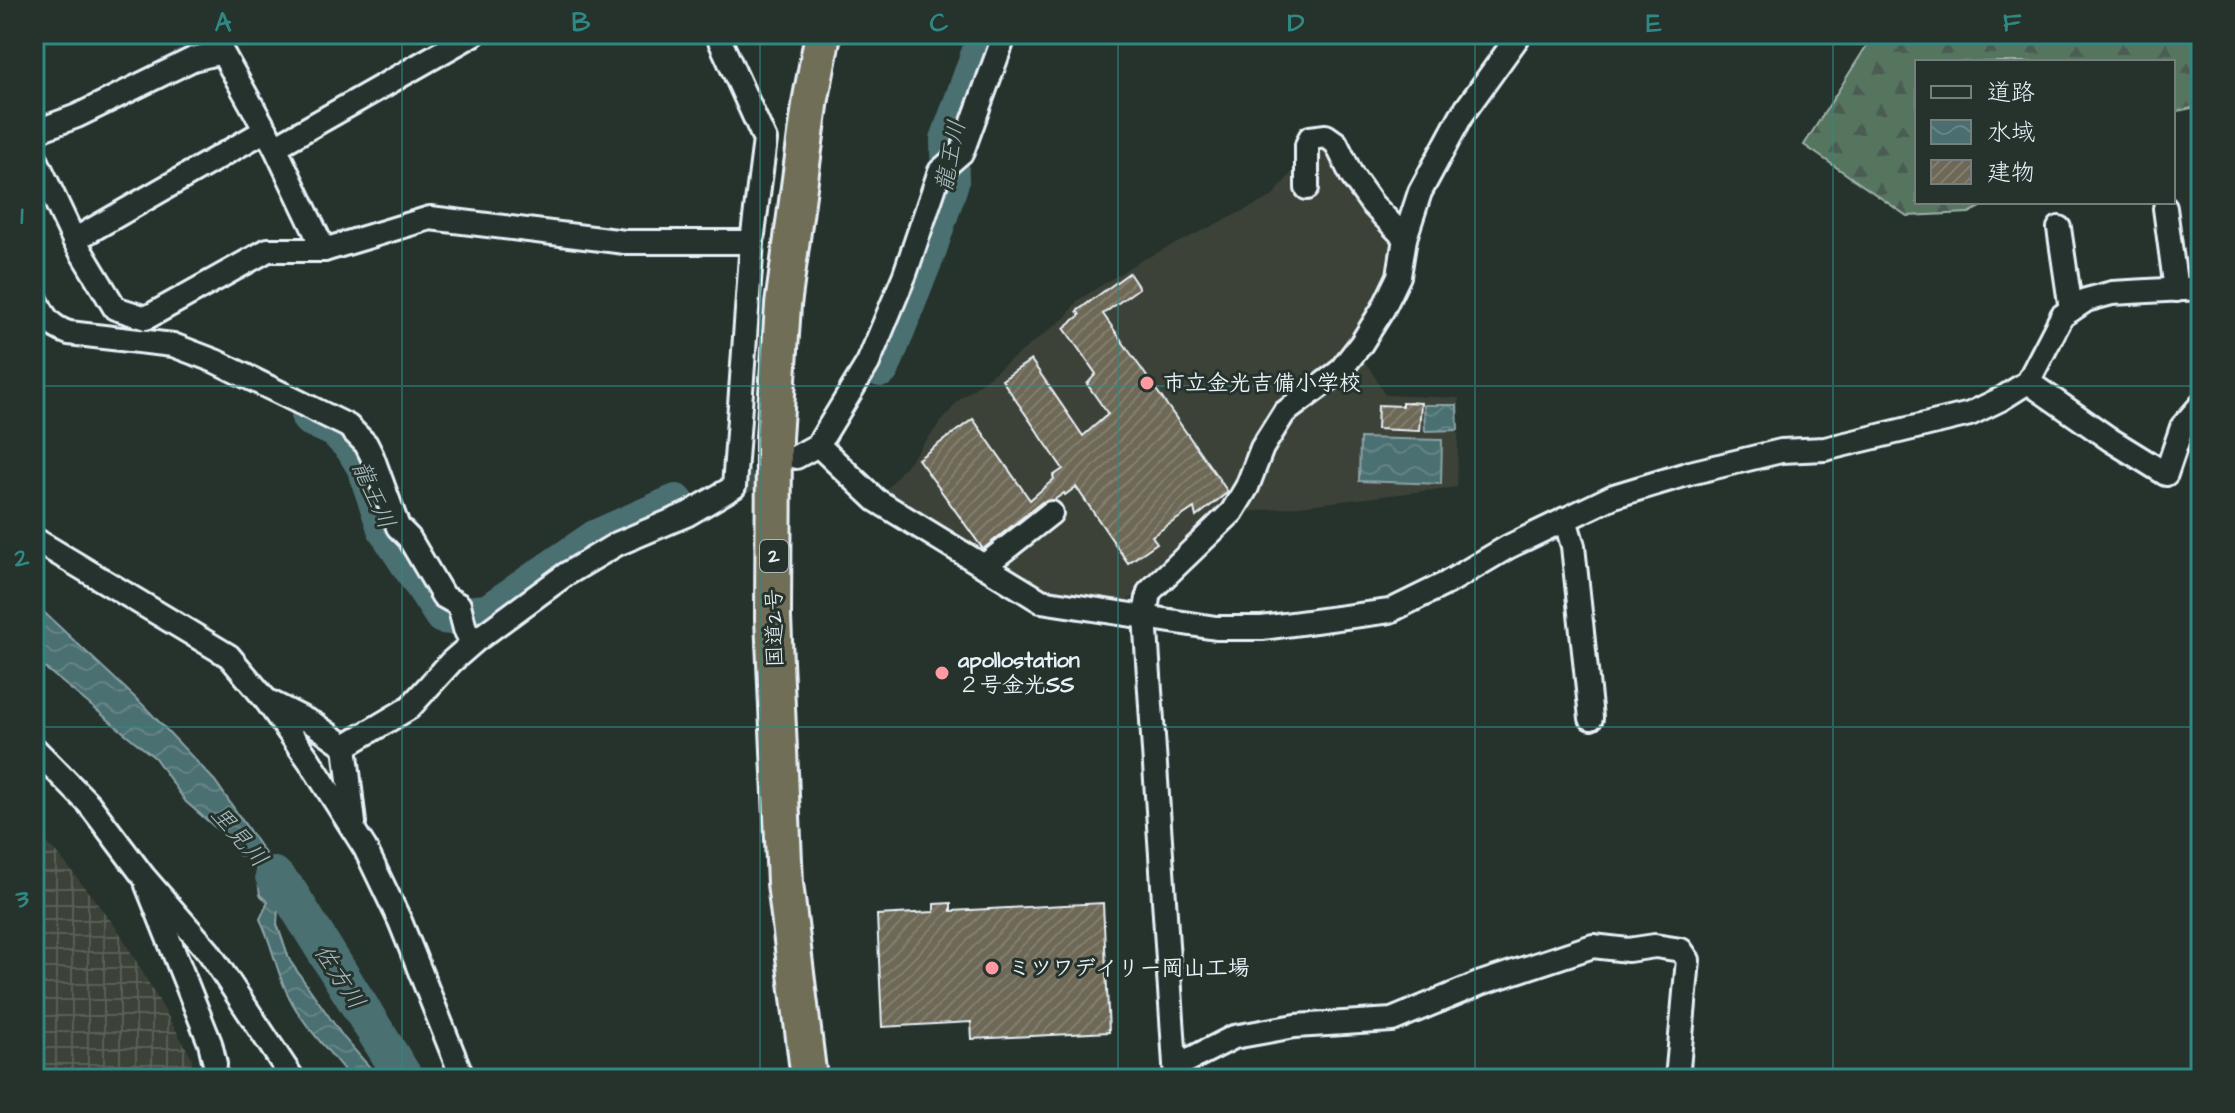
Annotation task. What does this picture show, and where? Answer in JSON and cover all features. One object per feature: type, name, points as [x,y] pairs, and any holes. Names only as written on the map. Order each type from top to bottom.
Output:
[{"type":"highway","name":"国道2号","points":[[809,1079],[785,883],[773,618],[774,438],[783,305],[811,98],[823,34]]},
{"type":"street","points":[[74,240],[474,34]]},
{"type":"street","points":[[345,746],[409,708],[451,662],[469,636],[617,544],[688,514],[734,487],[752,242],[765,140],[717,34]]},
{"type":"street","points":[[796,457],[818,445],[868,363],[905,274],[940,171],[962,152],[1005,34]]},
{"type":"street","points":[[1520,34],[1461,116],[1420,192],[1405,238],[1399,276],[1361,344],[1339,372],[1308,393],[1278,420],[1232,512],[1149,592],[1145,616],[1177,1072],[1234,1037],[1295,1026],[1392,1020],[1481,983],[1593,946],[1628,950],[1655,946],[1681,950],[1688,960],[1677,1079]]},
{"type":"street","points":[[34,132],[77,116],[193,59],[222,52],[270,138],[324,250]]},
{"type":"street","points":[[1307,188],[1307,145],[1310,138],[1326,136],[1336,143],[1352,176],[1372,204],[1405,238]]},
{"type":"street","points":[[34,155],[74,240],[115,308],[146,318],[268,250],[324,250],[430,218],[625,242],[752,242]]},
{"type":"street","points":[[2165,208],[2176,290]]},
{"type":"street","points":[[2059,228],[2071,310]]},
{"type":"street","points":[[818,445],[876,500],[1041,601],[1216,628],[1262,628],[1390,611],[1614,496],[1690,473],[1781,451],[1825,449],[1970,414],[2028,382],[2062,316],[2086,300],[2112,293],[2201,288]]},
{"type":"street","points":[[34,295],[44,318],[54,328],[69,333],[173,345],[215,361],[348,426],[366,444],[372,456],[398,527],[415,548],[443,596],[459,605],[469,636]]},
{"type":"street","points":[[2028,382],[2166,474],[2182,427],[2201,405]]},
{"type":"street","points":[[984,566],[1051,513]]},
{"type":"street","points":[[1565,519],[1573,546],[1591,718]]},
{"type":"street","points":[[34,539],[229,656],[266,700],[355,832],[400,921],[463,1079]]},
{"type":"street","points":[[266,700],[314,724],[345,746],[355,832]]},
{"type":"street","points":[[34,748],[89,804],[144,877],[209,952],[293,1079]]},
{"type":"street","points":[[144,877],[210,1043],[215,1064],[213,1079]]},
{"type":"shaded area","name":"市立金光吉備小学校","points":[[1327,142],[1390,237],[1392,272],[1379,302],[1329,373],[1298,392],[1230,506],[1140,594],[1123,602],[1098,606],[1046,593],[883,494],[958,401],[1066,317],[1077,301],[1138,262],[1272,197],[1312,148]]},
{"type":"shaded area","points":[[1363,361],[1385,395],[1459,398],[1457,487],[1240,513],[1283,430]]},
{"type":"shaded area","points":[[34,829],[118,930],[192,1058],[191,1079],[34,1079]]},
{"type":"green space","points":[[1874,34],[2201,34],[2201,106],[2175,112],[2175,60],[1915,60],[1915,204],[1987,204],[1969,213],[1907,216],[1804,145]]},
{"type":"water","points":[[1424,405],[1457,405],[1458,430],[1425,431]]},
{"type":"water","points":[[1360,438],[1442,440],[1441,484],[1359,481]]},
{"type":"water","name":"里見川","points":[[34,603],[144,706],[215,781],[291,891],[285,893],[278,909],[277,924],[290,961],[344,1038],[380,1079],[351,1079],[294,1007],[260,919],[268,902],[260,895],[256,866],[251,856],[239,855],[231,841],[186,802],[155,758],[34,659]]},
{"type":"building","points":[[1129,273],[1139,288],[1103,314],[1228,492],[1196,517],[1194,508],[1152,536],[1157,543],[1128,563],[1076,487],[1054,500],[1042,502],[983,549],[918,459],[973,419],[1030,500],[1054,479],[1053,476],[1063,469],[1002,380],[1031,360],[1083,436],[1108,414],[1087,384],[1096,374],[1064,328],[1080,315],[1077,311]]},
{"type":"building","points":[[1402,402],[1421,403],[1419,431],[1377,429],[1378,405],[1402,406]]},
{"type":"building","name":"ミツワデイリー岡山工場","points":[[951,903],[951,911],[1103,903],[1109,1032],[972,1039],[971,1022],[882,1027],[877,915],[934,912],[934,904]]},
{"type":"waterway","name":"龍王川","points":[[881,368],[928,249],[950,182],[949,140],[987,34]]},
{"type":"waterway","name":"龍王川","points":[[310,417],[336,429],[353,446],[365,466],[386,528],[443,615],[488,613],[597,538],[676,503]]},
{"type":"waterway","name":"佐方川","points":[[274,876],[288,891],[405,1079]]},
{"type":"tunnel","points":[[734,487],[784,463]]},
{"type":"place","name":"市立金光吉備小学校","points":[[1147,383]]},
{"type":"place","name":"apollostation ２号金光SS","points":[[942,673]]},
{"type":"place","name":"ミツワデイリー岡山工場","points":[[992,968]]}]
